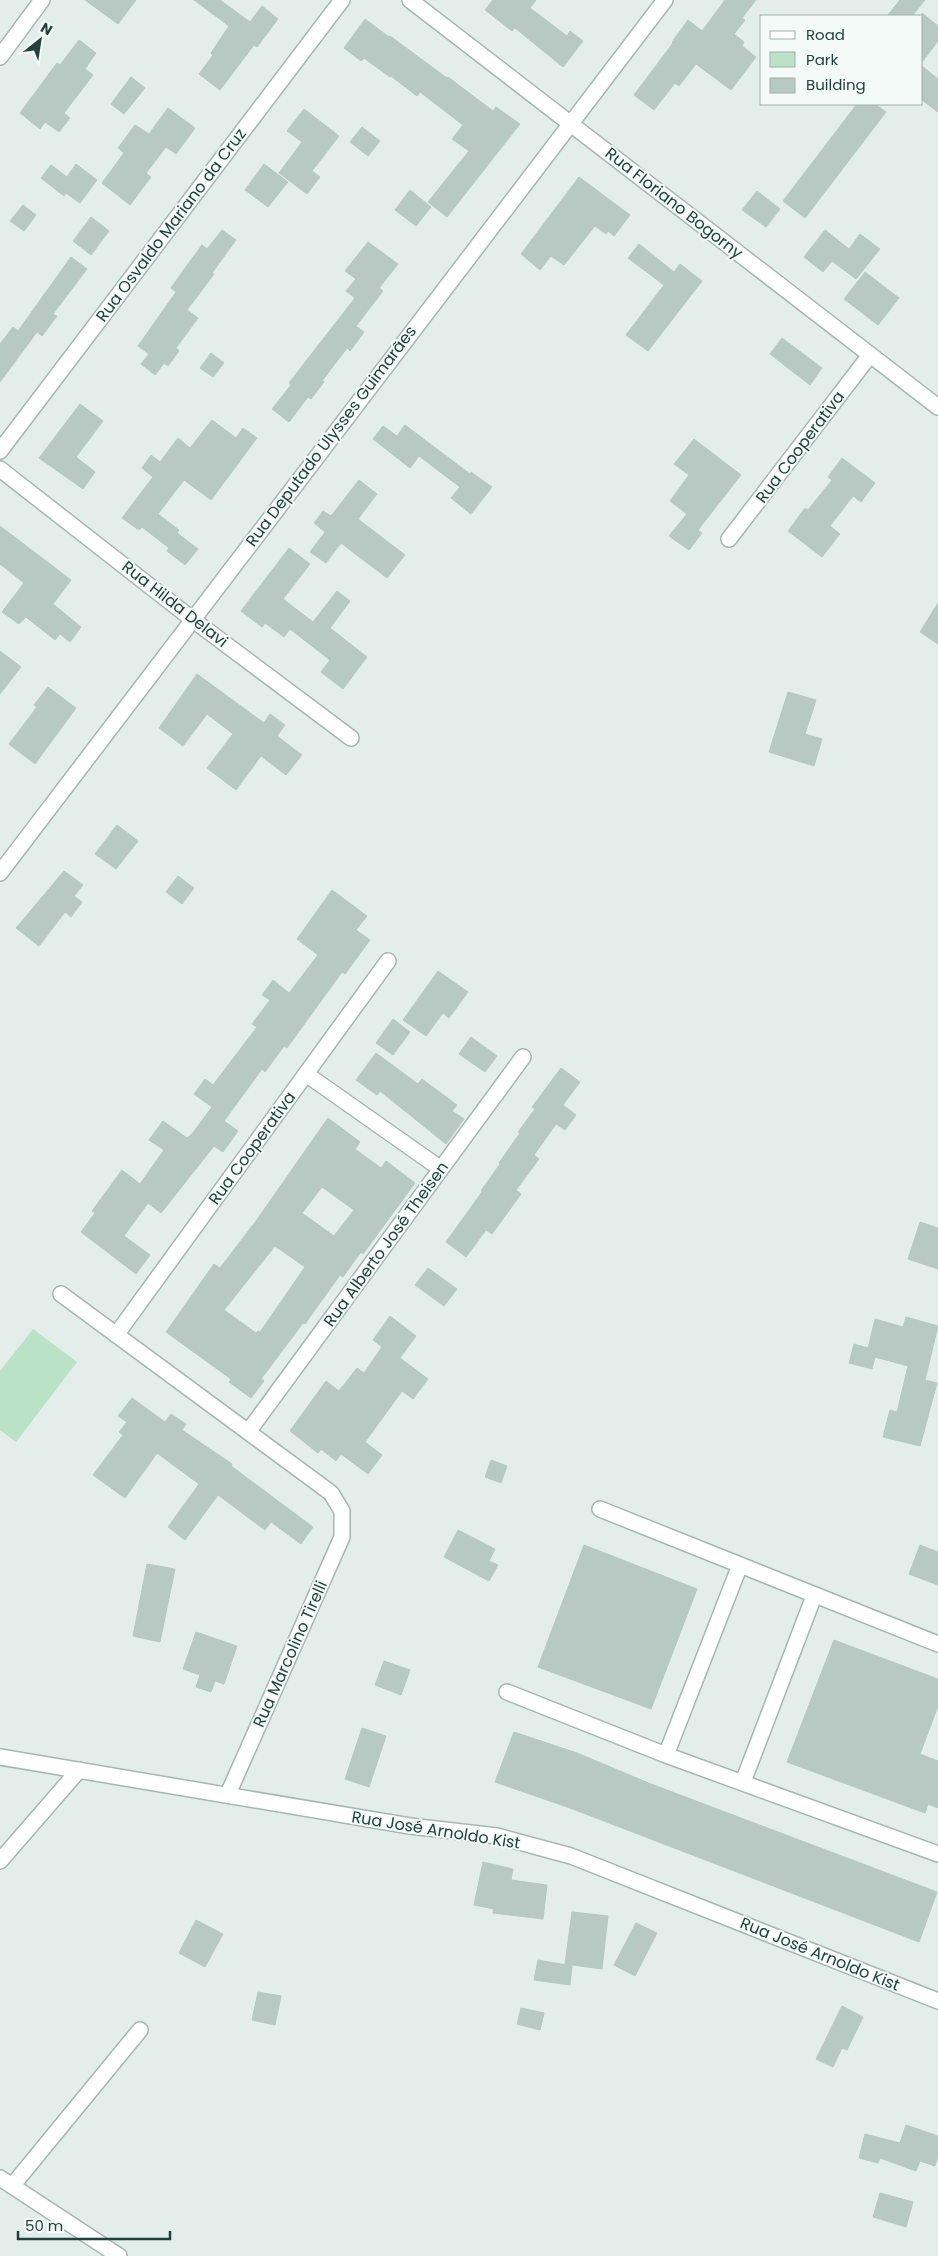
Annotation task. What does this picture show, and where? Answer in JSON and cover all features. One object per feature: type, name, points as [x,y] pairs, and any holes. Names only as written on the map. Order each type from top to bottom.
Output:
[{"type":"street","points":[[0,56],[42,0]]},
{"type":"street","name":"Rua Osvaldo Mariano da Cruz","points":[[0,450],[342,0]]},
{"type":"street","name":"Rua Floriano Bogorny","points":[[410,0],[938,407]]},
{"type":"street","name":"Rua Deputado Ulysses Guimarães","points":[[0,873],[665,0]]},
{"type":"street","name":"Rua Cooperativa","points":[[729,539],[870,355]]},
{"type":"street","name":"Rua Hilda Delavi","points":[[0,469],[192,619],[351,738]]},
{"type":"street","name":"Rua Cooperativa","points":[[116,1335],[388,961]]},
{"type":"street","name":"Rua Alberto José Theisen","points":[[248,1432],[523,1057]]},
{"type":"street","points":[[306,1074],[441,1169]]},
{"type":"street","points":[[61,1294],[248,1432]]},
{"type":"street","name":"Rua Marcolino Tirelli","points":[[228,1794],[342,1536],[342,1511],[331,1493],[248,1432]]},
{"type":"street","points":[[600,1509],[938,1644]]},
{"type":"street","points":[[666,1755],[740,1565]]},
{"type":"street","points":[[743,1782],[814,1596]]},
{"type":"street","points":[[507,1692],[666,1755],[938,1854]]},
{"type":"street","name":"Rua José Arnoldo Kist","points":[[0,1757],[410,1826],[498,1836],[571,1856],[938,2001]]},
{"type":"street","points":[[0,1860],[79,1770]]},
{"type":"street","points":[[119,2256],[6,2182],[140,2030]]},
{"type":"green space","points":[[33,1329],[77,1362],[16,1442],[0,1430],[0,1371]]},
{"type":"building","points":[[85,0],[136,0],[118,24]]},
{"type":"building","points":[[194,0],[220,0],[250,22],[262,6],[278,19],[257,47],[254,45],[220,90],[199,74],[213,55],[211,53],[229,26]]},
{"type":"building","points":[[493,0],[536,0],[530,8],[567,36],[570,31],[583,41],[563,67],[515,28],[512,31],[485,10]]},
{"type":"building","points":[[725,0],[756,0],[742,18],[745,20],[734,34],[744,42],[742,46],[756,57],[731,90],[696,64],[679,86],[675,83],[654,110],[634,95],[688,20],[702,31]]},
{"type":"building","points":[[900,0],[925,0],[913,15],[888,15]]},
{"type":"building","points":[[922,13],[938,26],[938,41],[923,61],[923,15]]},
{"type":"building","points":[[365,19],[493,111],[496,107],[520,124],[447,217],[428,202],[469,151],[452,139],[463,125],[420,92],[417,96],[364,58],[361,61],[344,48]]},
{"type":"building","points":[[79,40],[96,53],[85,69],[93,75],[64,113],[70,118],[59,132],[45,122],[40,129],[20,113],[57,63],[60,65]]},
{"type":"building","points":[[923,67],[938,79],[938,112],[923,101]]},
{"type":"building","points":[[131,77],[145,88],[124,114],[111,104]]},
{"type":"building","points":[[856,105],[876,105],[886,112],[805,218],[783,201]]},
{"type":"building","points":[[168,108],[195,128],[176,154],[166,147],[146,173],[151,177],[130,205],[102,183],[124,153],[118,148],[135,125],[149,134]]},
{"type":"building","points":[[304,109],[339,136],[312,171],[320,177],[307,194],[279,173],[302,142],[287,131]]},
{"type":"building","points":[[362,127],[380,141],[368,156],[350,142]]},
{"type":"building","points":[[76,164],[97,180],[80,203],[66,193],[64,196],[41,178],[51,165],[67,177]]},
{"type":"building","points":[[264,164],[288,182],[268,207],[245,190]]},
{"type":"building","points":[[579,177],[630,215],[614,236],[608,231],[606,234],[595,226],[564,265],[551,256],[540,270],[521,254]]},
{"type":"building","points":[[410,190],[431,207],[416,226],[395,210]]},
{"type":"building","points":[[757,191],[780,209],[766,227],[742,210]]},
{"type":"building","points":[[23,205],[36,215],[24,231],[10,221]]},
{"type":"building","points":[[91,217],[109,231],[91,255],[73,241]]},
{"type":"building","points":[[222,230],[236,240],[187,310],[198,318],[176,348],[179,351],[168,366],[164,363],[155,375],[141,364],[149,354],[138,346],[176,292],[171,288],[185,268],[202,245],[207,249]]},
{"type":"building","points":[[825,230],[849,249],[860,234],[880,249],[856,279],[832,261],[823,272],[804,257]]},
{"type":"building","points":[[368,242],[398,264],[379,288],[383,291],[356,326],[364,332],[350,351],[347,348],[311,399],[308,397],[289,422],[272,409],[291,385],[289,383],[355,298],[346,291],[356,279],[345,271]]},
{"type":"building","points":[[639,244],[674,272],[680,264],[702,281],[648,351],[626,335],[664,285],[628,258]]},
{"type":"building","points":[[71,257],[87,269],[53,314],[57,316],[42,336],[37,332],[0,382],[0,344],[13,327],[18,331]]},
{"type":"building","points":[[865,272],[899,298],[878,325],[844,299]]},
{"type":"building","points":[[782,338],[822,368],[810,385],[770,354]]},
{"type":"building","points":[[211,353],[224,363],[213,377],[200,368]]},
{"type":"building","points":[[80,404],[103,421],[76,457],[95,472],[83,489],[39,458]]},
{"type":"building","points":[[212,420],[236,438],[243,428],[257,438],[211,500],[184,480],[158,514],[179,530],[177,533],[198,549],[185,565],[167,551],[169,548],[142,527],[139,530],[122,518],[153,477],[142,468],[151,455],[160,462],[178,438],[190,448]]},
{"type":"building","points":[[405,425],[470,474],[471,472],[492,487],[471,514],[451,498],[460,487],[419,456],[410,468],[373,439],[383,426],[397,436]]},
{"type":"building","points":[[694,439],[741,475],[698,530],[702,533],[689,550],[669,536],[687,514],[670,501],[689,475],[674,464]]},
{"type":"building","points":[[842,458],[875,483],[861,502],[853,496],[830,526],[840,534],[822,557],[788,531],[805,508],[808,510],[832,480],[828,477]]},
{"type":"building","points":[[359,480],[377,494],[358,519],[405,555],[387,578],[341,543],[326,563],[310,552],[325,532],[314,523],[323,511],[331,516]]},
{"type":"building","points":[[0,526],[71,580],[53,604],[81,627],[70,642],[60,634],[55,640],[26,617],[19,624],[2,612],[24,583],[0,564]]},
{"type":"building","points":[[289,548],[310,564],[283,599],[313,622],[337,591],[350,601],[330,628],[367,657],[343,689],[321,672],[330,660],[290,629],[284,637],[265,623],[262,627],[241,611]]},
{"type":"building","points":[[938,603],[938,644],[920,632]]},
{"type":"building","points":[[0,651],[21,667],[0,694]]},
{"type":"building","points":[[197,674],[264,723],[270,714],[285,725],[277,736],[302,755],[286,775],[261,756],[236,790],[207,768],[233,734],[207,714],[183,746],[159,728]]},
{"type":"building","points":[[48,687],[76,708],[35,764],[9,744],[37,707],[34,705]]},
{"type":"building","points":[[788,692],[816,700],[805,734],[822,739],[814,766],[769,752]]},
{"type":"building","points":[[117,825],[138,841],[116,869],[95,854]]},
{"type":"building","points":[[64,871],[83,885],[74,896],[82,902],[71,917],[65,912],[39,946],[16,928]]},
{"type":"building","points":[[178,876],[194,888],[182,904],[166,892]]},
{"type":"building","points":[[332,890],[367,916],[356,930],[370,940],[345,974],[342,972],[287,1048],[284,1046],[265,1072],[262,1069],[224,1121],[238,1131],[223,1152],[214,1146],[161,1213],[148,1203],[124,1236],[150,1255],[136,1274],[81,1232],[95,1213],[92,1211],[122,1170],[140,1184],[164,1150],[149,1140],[163,1121],[187,1138],[212,1107],[194,1094],[205,1079],[213,1085],[257,1027],[252,1024],[270,1000],[262,995],[273,980],[289,993],[318,955],[297,939]]},
{"type":"building","points":[[438,971],[468,992],[449,1018],[443,1013],[426,1036],[403,1020]]},
{"type":"building","points":[[393,1019],[410,1032],[393,1055],[376,1043]]},
{"type":"building","points":[[471,1037],[497,1056],[485,1072],[459,1054]]},
{"type":"building","points":[[376,1053],[418,1084],[422,1079],[457,1105],[452,1111],[464,1119],[446,1144],[380,1091],[377,1095],[356,1080]]},
{"type":"building","points":[[561,1068],[580,1082],[563,1105],[576,1115],[565,1130],[556,1124],[534,1155],[539,1159],[516,1190],[521,1194],[492,1234],[486,1230],[466,1257],[446,1242],[482,1192],[520,1133],[518,1132],[535,1109],[532,1107]]},
{"type":"building","points":[[328,1118],[360,1142],[355,1149],[381,1168],[386,1161],[415,1183],[363,1254],[361,1252],[343,1277],[340,1275],[305,1324],[303,1323],[261,1379],[264,1381],[251,1398],[229,1382],[231,1379],[166,1332],[214,1264],[220,1268],[256,1221]],"holes":[[[322,1187],[354,1210],[334,1236],[302,1213]],[[275,1246],[305,1267],[260,1332],[256,1333],[224,1310]]]},
{"type":"building","points":[[920,1222],[938,1228],[938,1269],[908,1259]]},
{"type":"building","points":[[428,1268],[457,1289],[444,1306],[415,1285]]},
{"type":"building","points":[[390,1316],[416,1336],[400,1358],[428,1379],[413,1399],[402,1391],[365,1442],[382,1455],[368,1474],[341,1454],[336,1461],[321,1449],[318,1453],[290,1431],[326,1381],[339,1391],[357,1368],[364,1373],[382,1347],[373,1340]]},
{"type":"building","points":[[906,1317],[938,1326],[925,1380],[937,1383],[920,1446],[883,1437],[890,1410],[897,1412],[908,1366],[875,1357],[872,1369],[849,1363],[854,1344],[868,1348],[875,1319],[903,1327]]},
{"type":"building","points":[[132,1398],[165,1422],[171,1414],[186,1424],[182,1430],[232,1464],[231,1466],[313,1527],[301,1544],[271,1522],[265,1530],[218,1495],[185,1540],[168,1527],[199,1484],[157,1453],[125,1498],[93,1475],[123,1435],[119,1432],[127,1422],[118,1416]]},
{"type":"building","points":[[491,1460],[507,1466],[501,1483],[485,1477]]},
{"type":"building","points":[[458,1530],[495,1549],[489,1561],[498,1565],[489,1581],[444,1557]]},
{"type":"building","points":[[584,1545],[697,1589],[651,1709],[538,1667]]},
{"type":"building","points":[[920,1545],[938,1552],[938,1585],[909,1574]]},
{"type":"building","points":[[147,1564],[175,1569],[160,1642],[133,1636]]},
{"type":"building","points":[[196,1632],[237,1646],[224,1684],[215,1681],[211,1692],[196,1687],[200,1675],[183,1669]]},
{"type":"building","points":[[834,1640],[938,1679],[938,1706],[920,1754],[938,1761],[938,1808],[928,1804],[925,1813],[787,1762]]},
{"type":"building","points":[[384,1661],[410,1670],[401,1695],[375,1685]]},
{"type":"building","points":[[362,1728],[386,1736],[369,1787],[345,1779]]},
{"type":"building","points":[[514,1732],[577,1753],[651,1784],[937,1892],[919,1942],[570,1808],[495,1782]]},
{"type":"building","points":[[483,1862],[513,1869],[511,1880],[547,1885],[543,1919],[493,1913],[494,1909],[474,1905]]},
{"type":"building","points":[[572,1912],[608,1916],[602,1969],[565,1964]]},
{"type":"building","points":[[196,1920],[223,1934],[205,1967],[179,1953]]},
{"type":"building","points":[[636,1923],[657,1933],[635,1976],[614,1965]]},
{"type":"building","points":[[538,1960],[572,1966],[570,1985],[534,1980]]},
{"type":"building","points":[[258,1992],[281,1996],[275,2025],[252,2020]]},
{"type":"building","points":[[842,2006],[863,2017],[847,2050],[842,2048],[833,2067],[816,2059]]},
{"type":"building","points":[[521,2008],[544,2013],[540,2030],[517,2024]]},
{"type":"building","points":[[906,2125],[938,2136],[938,2156],[935,2166],[920,2161],[916,2171],[880,2158],[878,2163],[859,2158],[865,2134],[900,2143]]},
{"type":"building","points":[[880,2193],[913,2202],[906,2227],[873,2217]]}]
